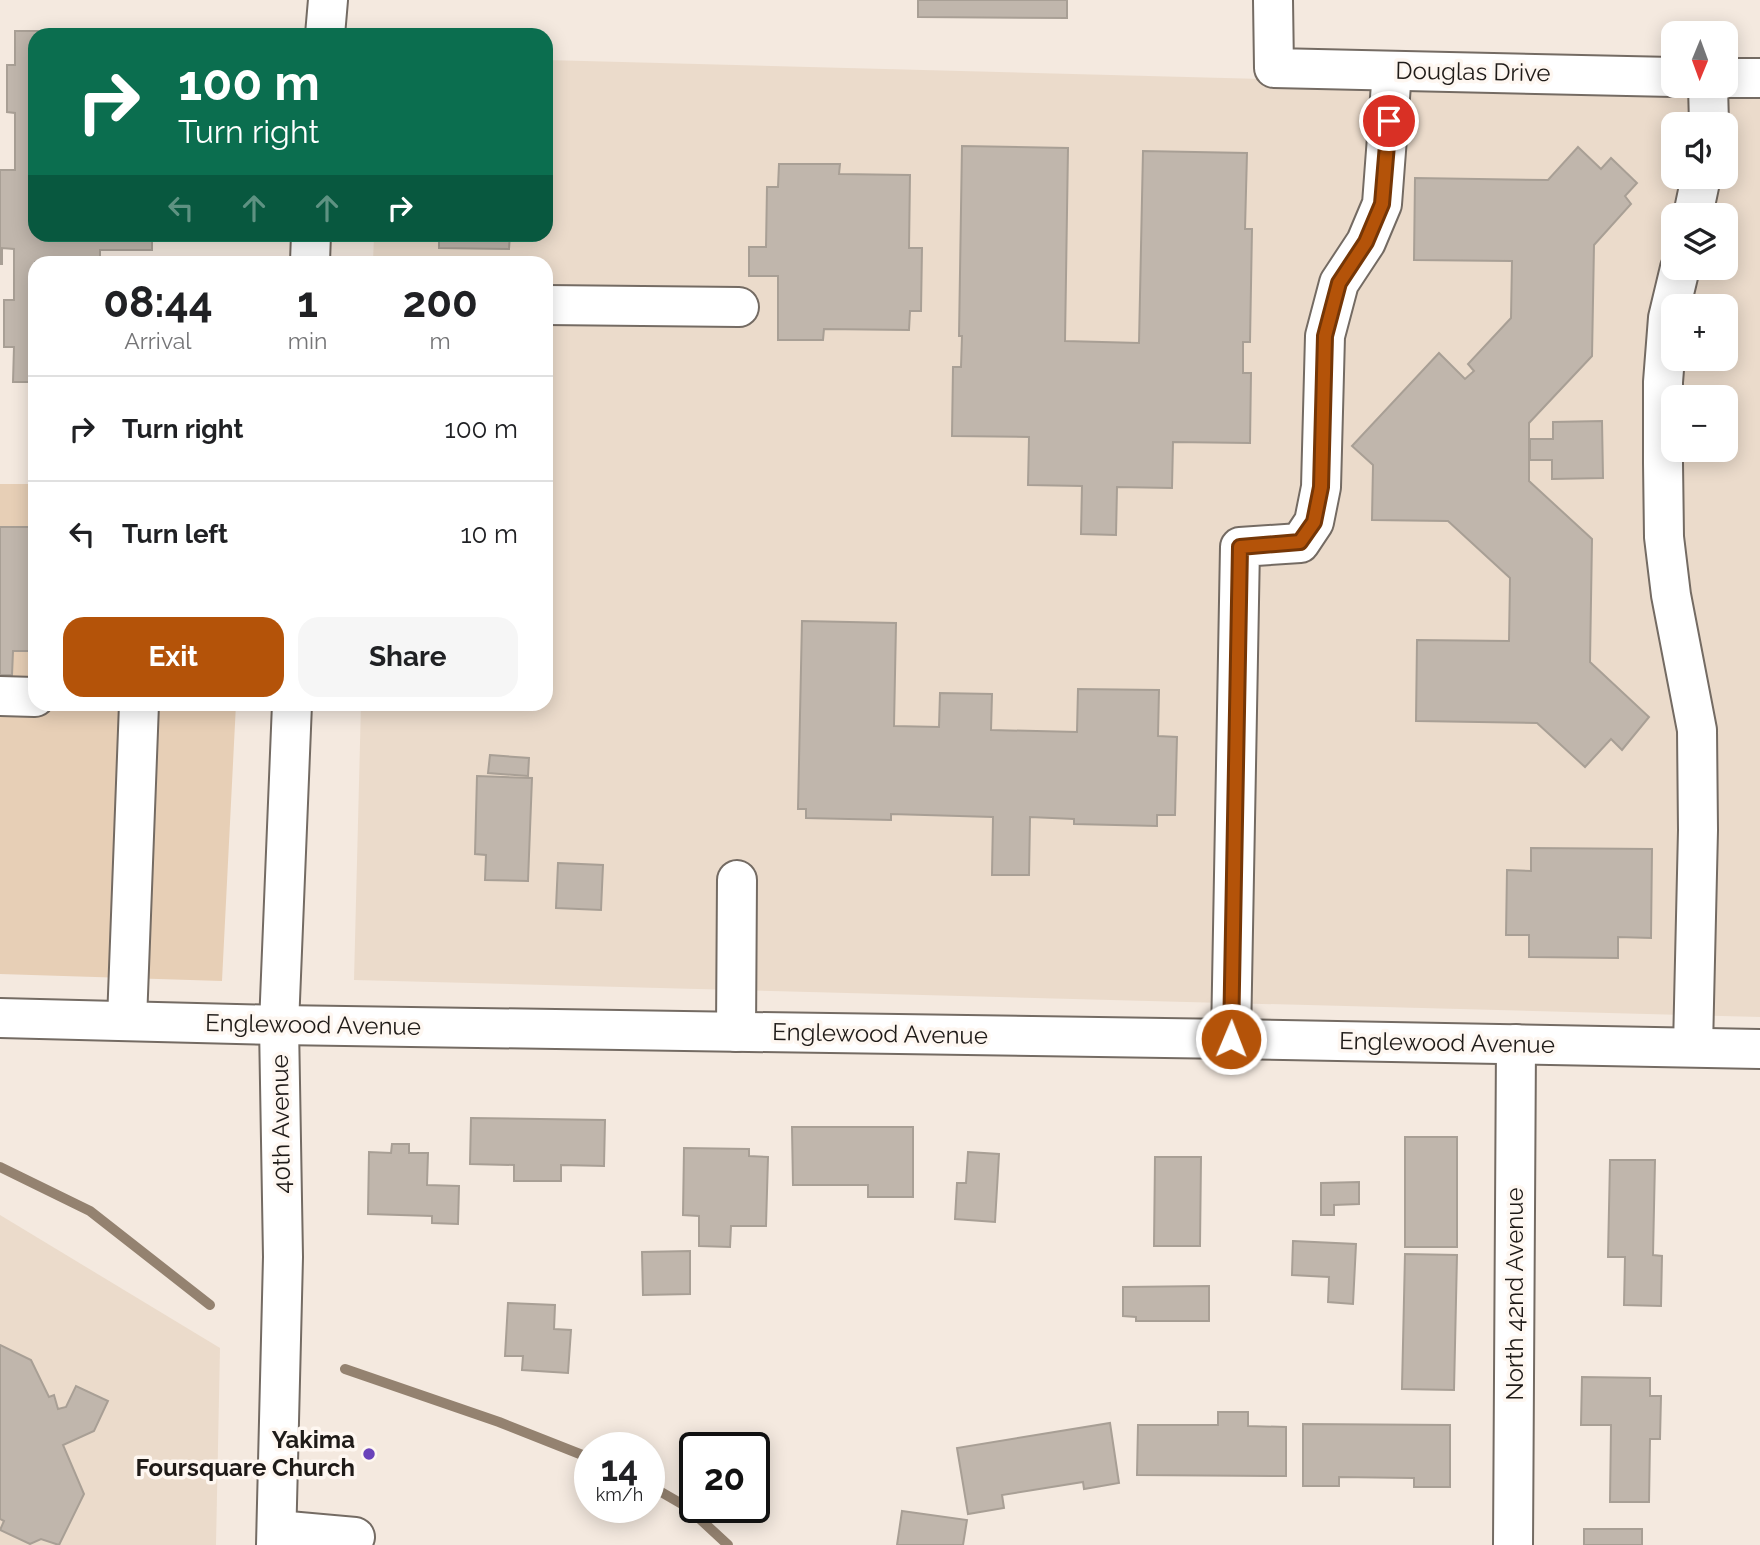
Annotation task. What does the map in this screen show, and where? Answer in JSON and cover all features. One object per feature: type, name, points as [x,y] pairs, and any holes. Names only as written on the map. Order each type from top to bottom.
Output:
[{"type":"street","points":[[326,28],[328,0]]},
{"type":"street","name":"Douglas Drive","points":[[1273,0],[1274,68],[1661,76]]},
{"type":"street","points":[[1231,1039],[1240,547],[1300,542],[1314,522],[1321,487],[1325,336],[1339,283],[1366,242],[1382,204],[1392,71]]},
{"type":"street","points":[[1738,78],[1760,78]]},
{"type":"street","points":[[1677,280],[1668,318],[1663,382],[1664,537],[1671,595],[1697,730],[1698,844],[1693,1047]]},
{"type":"street","points":[[553,305],[739,307]]},
{"type":"street","points":[[0,696],[28,697]]},
{"type":"street","points":[[127,1021],[139,711]]},
{"type":"street","name":"40th Avenue","points":[[277,1538],[283,1257],[279,1025],[292,711]]},
{"type":"street","points":[[736,1032],[737,880]]},
{"type":"street","name":"Englewood Avenue","points":[[0,1018],[1760,1049]]},
{"type":"street","name":"North 42nd Avenue","points":[[1513,1545],[1517,1044]]},
{"type":"street","points":[[277,1538],[355,1537]]},
{"type":"shaded area","points":[[553,60],[1661,89],[1661,98],[1738,98],[1738,91],[1760,92],[1760,1017],[354,980],[361,711],[553,711],[553,256],[373,256],[374,242],[553,242]]},
{"type":"shaded area","points":[[0,484],[28,484],[28,711],[236,711],[222,981],[0,974]]},
{"type":"shaded area","points":[[0,1215],[220,1348],[216,1545],[0,1545]]},
{"type":"building","points":[[918,0],[1067,0],[1067,18],[918,17]]},
{"type":"building","points":[[15,31],[28,31],[28,242],[152,242],[152,250],[100,250],[100,256],[28,256],[28,382],[13,382],[14,347],[4,347],[4,300],[14,300],[14,249],[2,248],[0,264],[0,170],[15,170],[15,113],[7,112],[7,65],[15,65]]},
{"type":"building","points":[[962,146],[1068,148],[1065,341],[1139,343],[1143,151],[1247,153],[1245,229],[1252,229],[1250,342],[1243,342],[1243,373],[1251,373],[1250,443],[1173,442],[1172,488],[1117,487],[1116,535],[1081,534],[1082,486],[1028,485],[1029,437],[952,436],[953,367],[961,367],[962,336],[959,336]]},
{"type":"building","points":[[1578,147],[1601,169],[1611,158],[1637,183],[1625,196],[1631,204],[1594,245],[1592,356],[1529,423],[1529,481],[1592,539],[1590,662],[1649,717],[1622,750],[1611,739],[1585,767],[1537,723],[1416,721],[1417,640],[1509,641],[1510,578],[1448,521],[1372,520],[1373,465],[1352,446],[1439,353],[1465,379],[1474,371],[1468,364],[1511,318],[1512,261],[1414,260],[1415,178],[1548,180]]},
{"type":"building","points":[[779,164],[840,164],[839,174],[910,175],[909,248],[922,248],[921,311],[910,311],[909,330],[824,329],[823,340],[778,340],[778,276],[749,276],[749,247],[766,247],[767,187],[778,187]]},
{"type":"building","points":[[439,242],[509,242],[509,249],[439,248]]},
{"type":"building","points":[[1602,421],[1603,478],[1552,479],[1552,460],[1530,460],[1530,439],[1553,439],[1553,422]]},
{"type":"building","points":[[0,527],[28,527],[28,651],[13,651],[12,675],[0,675]]},
{"type":"building","points":[[802,621],[896,623],[894,726],[939,727],[940,693],[992,694],[991,730],[1077,732],[1078,689],[1159,690],[1158,736],[1177,737],[1175,815],[1157,815],[1157,826],[1074,824],[1074,819],[1030,817],[1029,875],[992,875],[993,817],[891,814],[891,820],[806,818],[806,809],[798,809]]},
{"type":"building","points":[[490,755],[529,758],[528,776],[488,773]]},
{"type":"building","points":[[477,776],[532,778],[528,881],[485,880],[486,855],[475,854]]},
{"type":"building","points":[[1531,848],[1652,849],[1651,938],[1618,937],[1618,958],[1529,957],[1529,935],[1506,935],[1507,870],[1531,871]]},
{"type":"building","points":[[558,863],[603,865],[601,910],[556,908]]},
{"type":"building","points":[[471,1118],[605,1120],[604,1166],[561,1165],[561,1181],[514,1181],[514,1165],[470,1164]]},
{"type":"building","points":[[792,1127],[913,1127],[913,1197],[868,1197],[868,1185],[793,1185]]},
{"type":"building","points":[[1405,1137],[1457,1137],[1457,1247],[1405,1247]]},
{"type":"building","points":[[392,1144],[409,1144],[409,1153],[428,1153],[427,1185],[459,1186],[458,1224],[432,1223],[432,1216],[368,1214],[369,1152],[391,1153]]},
{"type":"building","points":[[684,1148],[749,1149],[749,1156],[768,1157],[766,1226],[731,1226],[730,1247],[699,1246],[699,1216],[683,1215]]},
{"type":"building","points":[[968,1152],[999,1154],[995,1222],[955,1219],[957,1183],[966,1183]]},
{"type":"building","points":[[1155,1157],[1201,1157],[1200,1246],[1154,1246]]},
{"type":"building","points":[[1610,1160],[1655,1160],[1653,1255],[1662,1256],[1661,1306],[1624,1305],[1625,1257],[1608,1257]]},
{"type":"building","points":[[1359,1182],[1359,1204],[1334,1205],[1334,1215],[1321,1215],[1321,1183]]},
{"type":"building","points":[[1293,1241],[1356,1244],[1353,1304],[1328,1302],[1329,1277],[1292,1275]]},
{"type":"building","points":[[690,1251],[690,1294],[643,1295],[642,1252]]},
{"type":"building","points":[[1405,1254],[1457,1255],[1454,1390],[1402,1389]]},
{"type":"building","points":[[1209,1286],[1209,1321],[1136,1321],[1136,1317],[1123,1316],[1123,1287]]},
{"type":"building","points":[[508,1303],[555,1305],[554,1329],[571,1330],[568,1373],[522,1370],[523,1356],[505,1356]]},
{"type":"building","points":[[0,1345],[31,1360],[49,1397],[54,1395],[58,1409],[66,1407],[76,1386],[108,1401],[94,1431],[63,1445],[84,1494],[59,1545],[41,1539],[30,1544],[0,1530],[4,1521],[0,1519]]},
{"type":"building","points":[[1582,1377],[1650,1378],[1650,1396],[1661,1396],[1660,1439],[1650,1439],[1649,1502],[1610,1502],[1611,1425],[1581,1425]]},
{"type":"building","points":[[1218,1412],[1248,1412],[1248,1426],[1286,1427],[1286,1476],[1137,1475],[1138,1425],[1218,1425]]},
{"type":"building","points":[[1110,1423],[1119,1483],[1084,1489],[1083,1482],[1002,1495],[1004,1508],[968,1514],[957,1448]]},
{"type":"building","points":[[1303,1424],[1450,1425],[1450,1487],[1414,1487],[1414,1478],[1339,1477],[1339,1486],[1303,1486]]},
{"type":"building","points":[[902,1511],[967,1520],[963,1545],[897,1545]]},
{"type":"building","points":[[1584,1529],[1642,1529],[1642,1545],[1584,1545]]},
{"type":"waterway","points":[[0,1167],[90,1211],[210,1305]]},
{"type":"waterway","points":[[345,1369],[499,1422],[574,1452]]},
{"type":"waterway","points":[[665,1494],[687,1507],[728,1545]]},
{"type":"place","name":"Yakima Foursquare Church","points":[[369,1454]]},
{"type":"route","points":[[1231,1039],[1240,547],[1300,542],[1314,522],[1321,487],[1325,336],[1339,283],[1366,242],[1382,204],[1389,121]]}]
